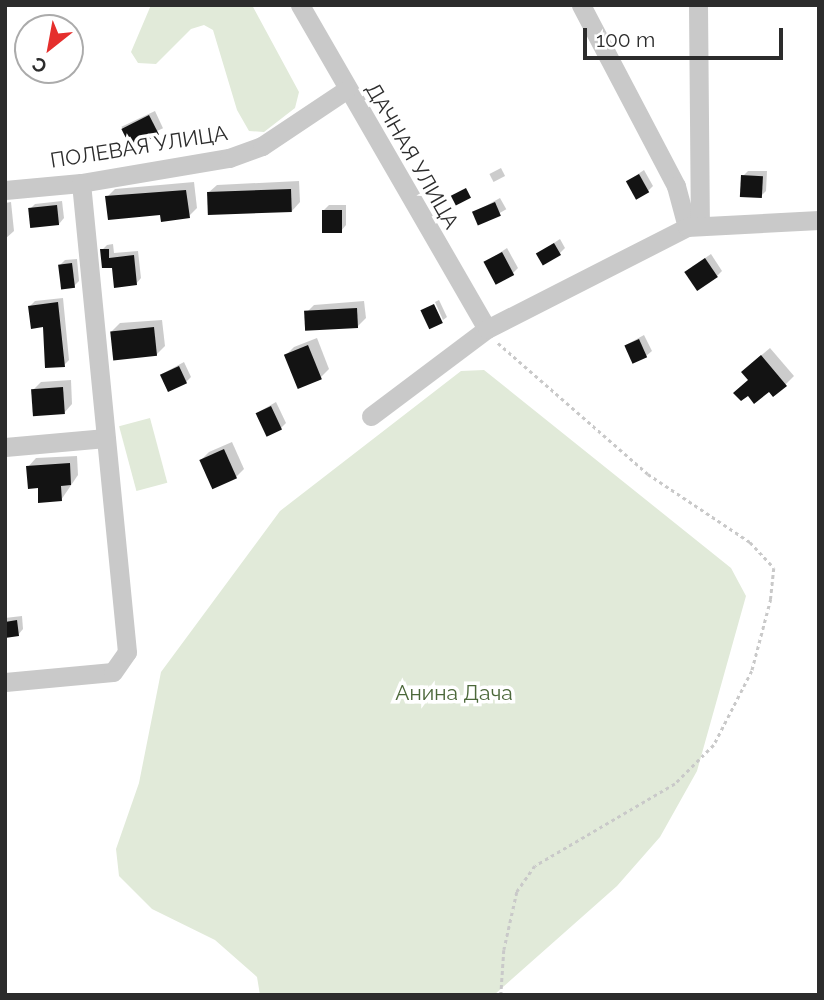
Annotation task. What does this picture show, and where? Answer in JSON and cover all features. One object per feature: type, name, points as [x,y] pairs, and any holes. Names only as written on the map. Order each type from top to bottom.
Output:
[{"type":"street","name":"ДАЧНАЯ УЛИЦА","points":[[300,5],[346,90],[487,329]]},
{"type":"street","points":[[582,5],[694,226]]},
{"type":"street","points":[[694,226],[698,5]]},
{"type":"street","name":"ПОЛЕВАЯ УЛИЦА","points":[[5,190],[81,183],[229,158],[262,146],[346,90]]},
{"type":"street","points":[[5,682],[113,671],[127,652],[81,183]]},
{"type":"street","points":[[371,416],[487,329],[694,226],[819,220]]},
{"type":"street","points":[[5,447],[106,438]]},
{"type":"path","points":[[487,329],[506,353],[648,474],[750,542],[774,568],[771,599],[752,671],[714,745],[675,784],[535,866],[517,892],[504,950],[501,995]]},
{"type":"green space","points":[[151,5],[252,5],[299,92],[295,108],[264,132],[249,131],[237,110],[213,30],[204,25],[191,29],[156,64],[138,63],[131,52]]},
{"type":"green space","name":"Анина Дача","points":[[484,370],[731,568],[746,596],[697,771],[660,837],[617,886],[494,995],[260,995],[257,977],[215,940],[152,909],[119,876],[116,849],[139,783],[161,672],[280,511],[461,371]]},
{"type":"green space","points":[[150,418],[167,483],[136,491],[119,426]]},
{"type":"building","points":[[149,115],[159,135],[131,149],[121,129]]},
{"type":"building","points":[[639,174],[649,192],[636,200],[626,181]]},
{"type":"building","points":[[741,175],[763,176],[762,198],[740,197]]},
{"type":"building","points":[[466,188],[471,198],[456,206],[451,196]]},
{"type":"building","points":[[291,189],[292,212],[208,215],[207,192]]},
{"type":"building","points":[[186,190],[190,218],[161,222],[160,215],[108,220],[105,196]]},
{"type":"building","points":[[495,202],[501,216],[478,226],[472,212]]},
{"type":"building","points":[[57,205],[59,225],[30,228],[28,208]]},
{"type":"building","points":[[322,210],[342,210],[342,233],[322,233]]},
{"type":"building","points":[[554,243],[561,255],[543,266],[536,254]]},
{"type":"building","points":[[100,249],[109,249],[109,258],[134,255],[137,285],[114,288],[112,268],[102,268]]},
{"type":"building","points":[[502,252],[514,275],[496,285],[483,262]]},
{"type":"building","points":[[705,258],[718,277],[697,291],[684,272]]},
{"type":"building","points":[[72,263],[75,288],[61,290],[58,265]]},
{"type":"building","points":[[58,302],[65,367],[45,368],[43,327],[31,329],[28,306]]},
{"type":"building","points":[[434,304],[443,323],[429,329],[420,310]]},
{"type":"building","points":[[357,308],[358,328],[305,331],[304,311]]},
{"type":"building","points":[[154,327],[157,356],[113,360],[110,332]]},
{"type":"building","points":[[639,339],[647,357],[633,364],[624,346]]},
{"type":"building","points":[[308,345],[322,379],[298,389],[284,355]]},
{"type":"building","points":[[761,355],[787,386],[773,397],[769,392],[754,404],[748,396],[741,401],[733,393],[748,380],[741,372]]},
{"type":"building","points":[[179,366],[187,383],[168,392],[160,375]]},
{"type":"building","points":[[63,387],[65,414],[33,416],[31,389]]},
{"type":"building","points":[[271,406],[282,430],[267,437],[256,413]]},
{"type":"building","points":[[224,449],[237,478],[212,489],[199,460]]},
{"type":"building","points":[[70,463],[71,485],[61,486],[62,501],[38,503],[38,488],[28,489],[26,466]]},
{"type":"building","points":[[17,620],[19,636],[5,638],[5,622]]}]
